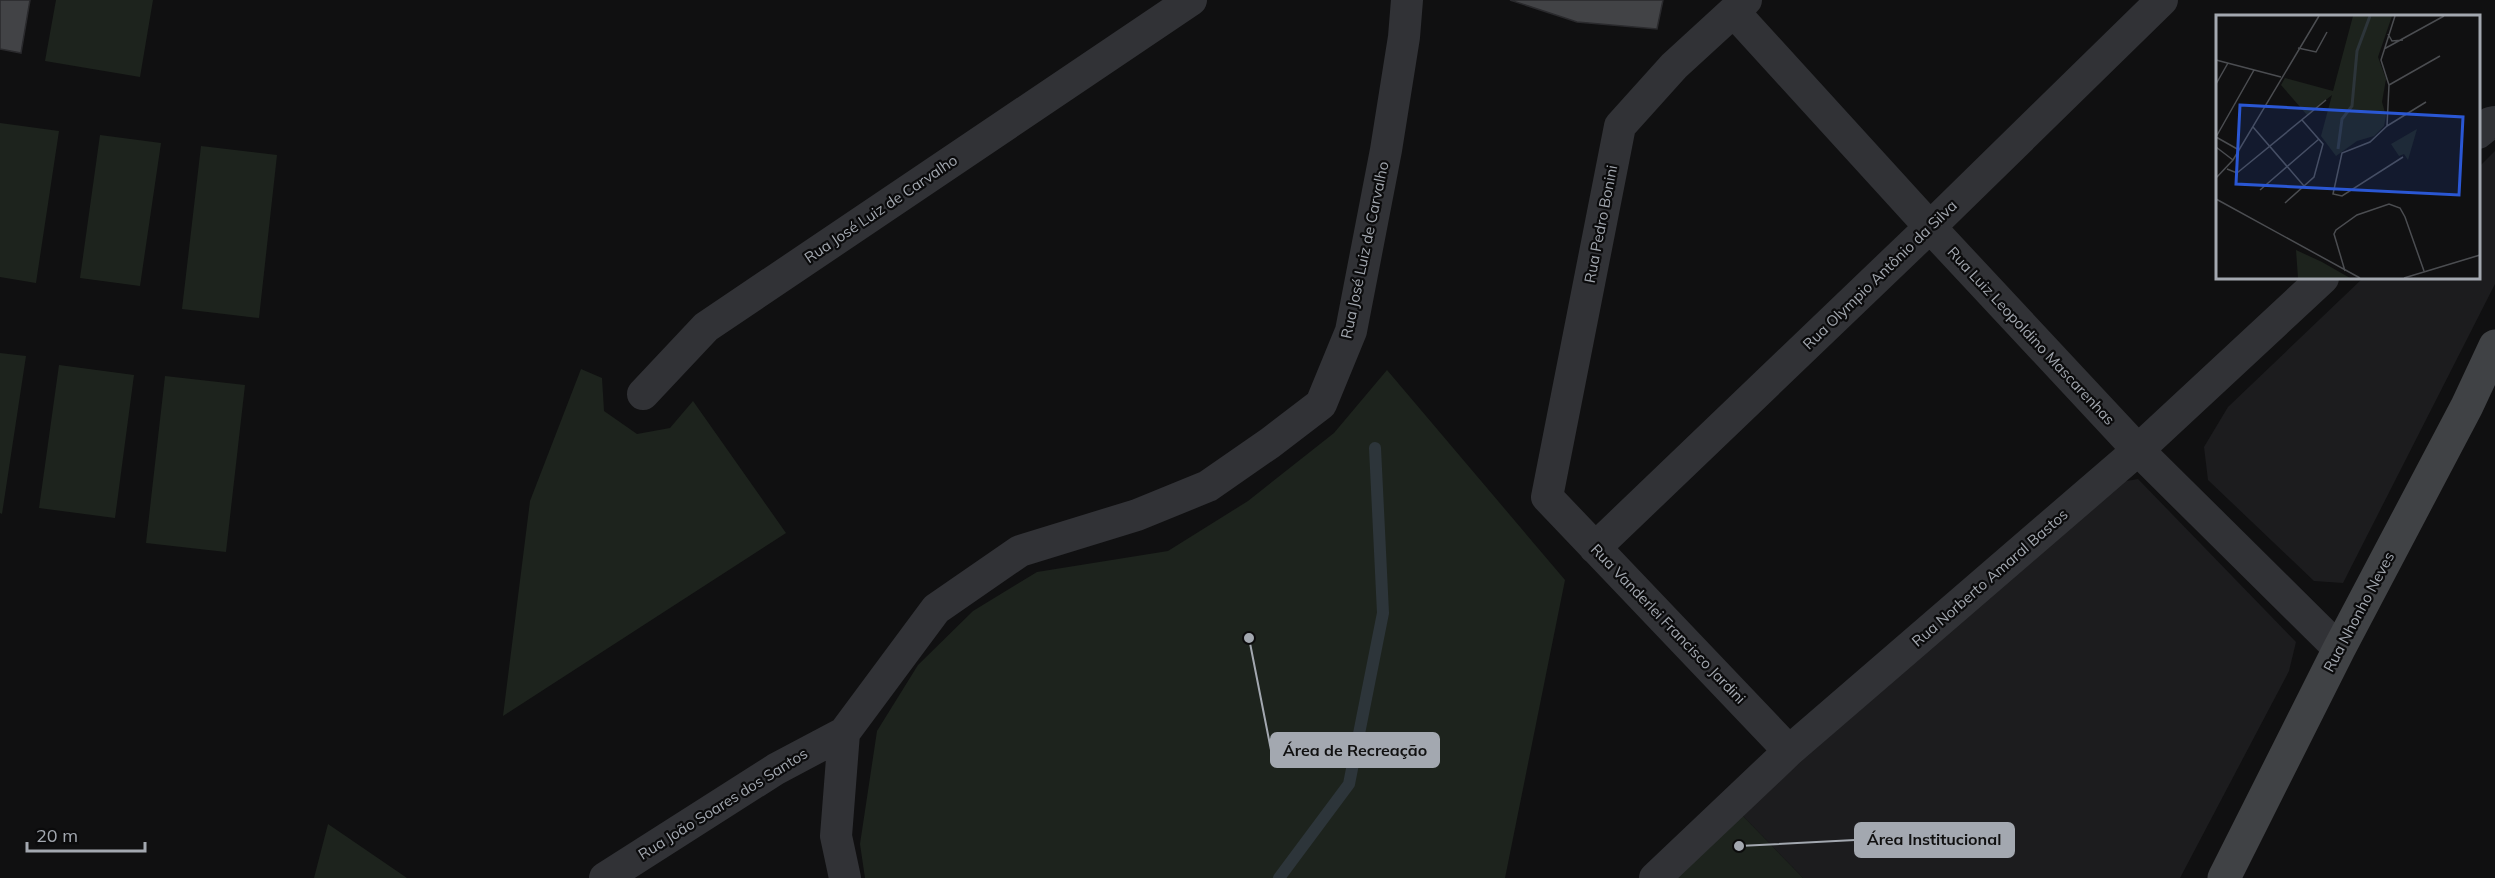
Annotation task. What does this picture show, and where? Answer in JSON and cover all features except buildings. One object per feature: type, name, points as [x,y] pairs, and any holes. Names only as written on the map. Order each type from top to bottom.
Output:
[{"type":"street","name":"Rua José Luiz de Carvalho","points":[[643,393],[706,327],[1191,0]]},
{"type":"street","name":"Rua José Luiz de Carvalho","points":[[844,733],[936,609],[1020,550],[1137,515],[1208,486],[1321,404],[1352,331],[1386,150],[1404,37],[1407,0]]},
{"type":"street","name":"Rua Olympio Antônio da Silva","points":[[1595,548],[1930,227],[2162,0]]},
{"type":"street","name":"Rua Luiz Leopoldino Mascarenhas","points":[[1740,6],[1930,227],[2138,450],[2339,649]]},
{"type":"street","name":"Rua Pedro Bonini","points":[[1547,497],[1620,126],[1674,66],[1740,6]]},
{"type":"street","points":[[2480,131],[2495,122]]},
{"type":"street","name":"Rua Norberto Amaral Bastos","points":[[1655,878],[1790,751],[2138,450],[2322,279]]},
{"type":"street","name":"Rua Nhonho Neves","points":[[2224,878],[2339,649],[2488,381],[2495,346]]},
{"type":"street","name":"Rua Vanderlei Francisco Jardini","points":[[1547,497],[1790,751]]},
{"type":"street","name":"Rua João Soares dos Santos","points":[[605,878],[776,769],[844,733]]},
{"type":"street","points":[[844,733],[836,837],[845,878]]},
{"type":"shaded area","points":[[56,0],[153,0],[140,77],[45,61]]},
{"type":"shaded area","points":[[0,123],[59,131],[36,283],[0,277]]},
{"type":"shaded area","points":[[100,135],[161,143],[140,286],[80,278]]},
{"type":"shaded area","points":[[201,146],[277,155],[259,318],[182,309]]},
{"type":"shaded area","points":[[2495,151],[2495,284],[2343,583],[2314,581],[2208,480],[2204,447],[2228,407],[2362,279],[2480,279],[2480,166]]},
{"type":"shaded area","points":[[0,353],[26,356],[2,514],[0,513]]},
{"type":"shaded area","points":[[59,365],[134,375],[115,518],[39,508]]},
{"type":"shaded area","points":[[581,369],[602,378],[604,411],[637,434],[670,428],[693,401],[786,533],[503,716],[530,501]]},
{"type":"shaded area","points":[[1387,370],[1565,580],[1505,878],[865,878],[860,844],[877,731],[918,665],[973,611],[1037,572],[1168,551],[1248,501],[1334,433]]},
{"type":"shaded area","points":[[165,376],[245,385],[226,552],[146,543]]},
{"type":"shaded area","points":[[2138,479],[2296,642],[2289,671],[2180,878],[1803,878],[1741,814],[2121,482]]},
{"type":"shaded area","points":[[1741,814],[1803,878],[1671,878]]},
{"type":"shaded area","points":[[328,824],[407,878],[314,878]]},
{"type":"waterway","points":[[1279,878],[1349,784],[1383,613],[1375,448]]},
{"type":"place","name":"Área de Recreação","points":[[1249,638]]},
{"type":"place","name":"Área Institucional","points":[[1739,846]]}]
